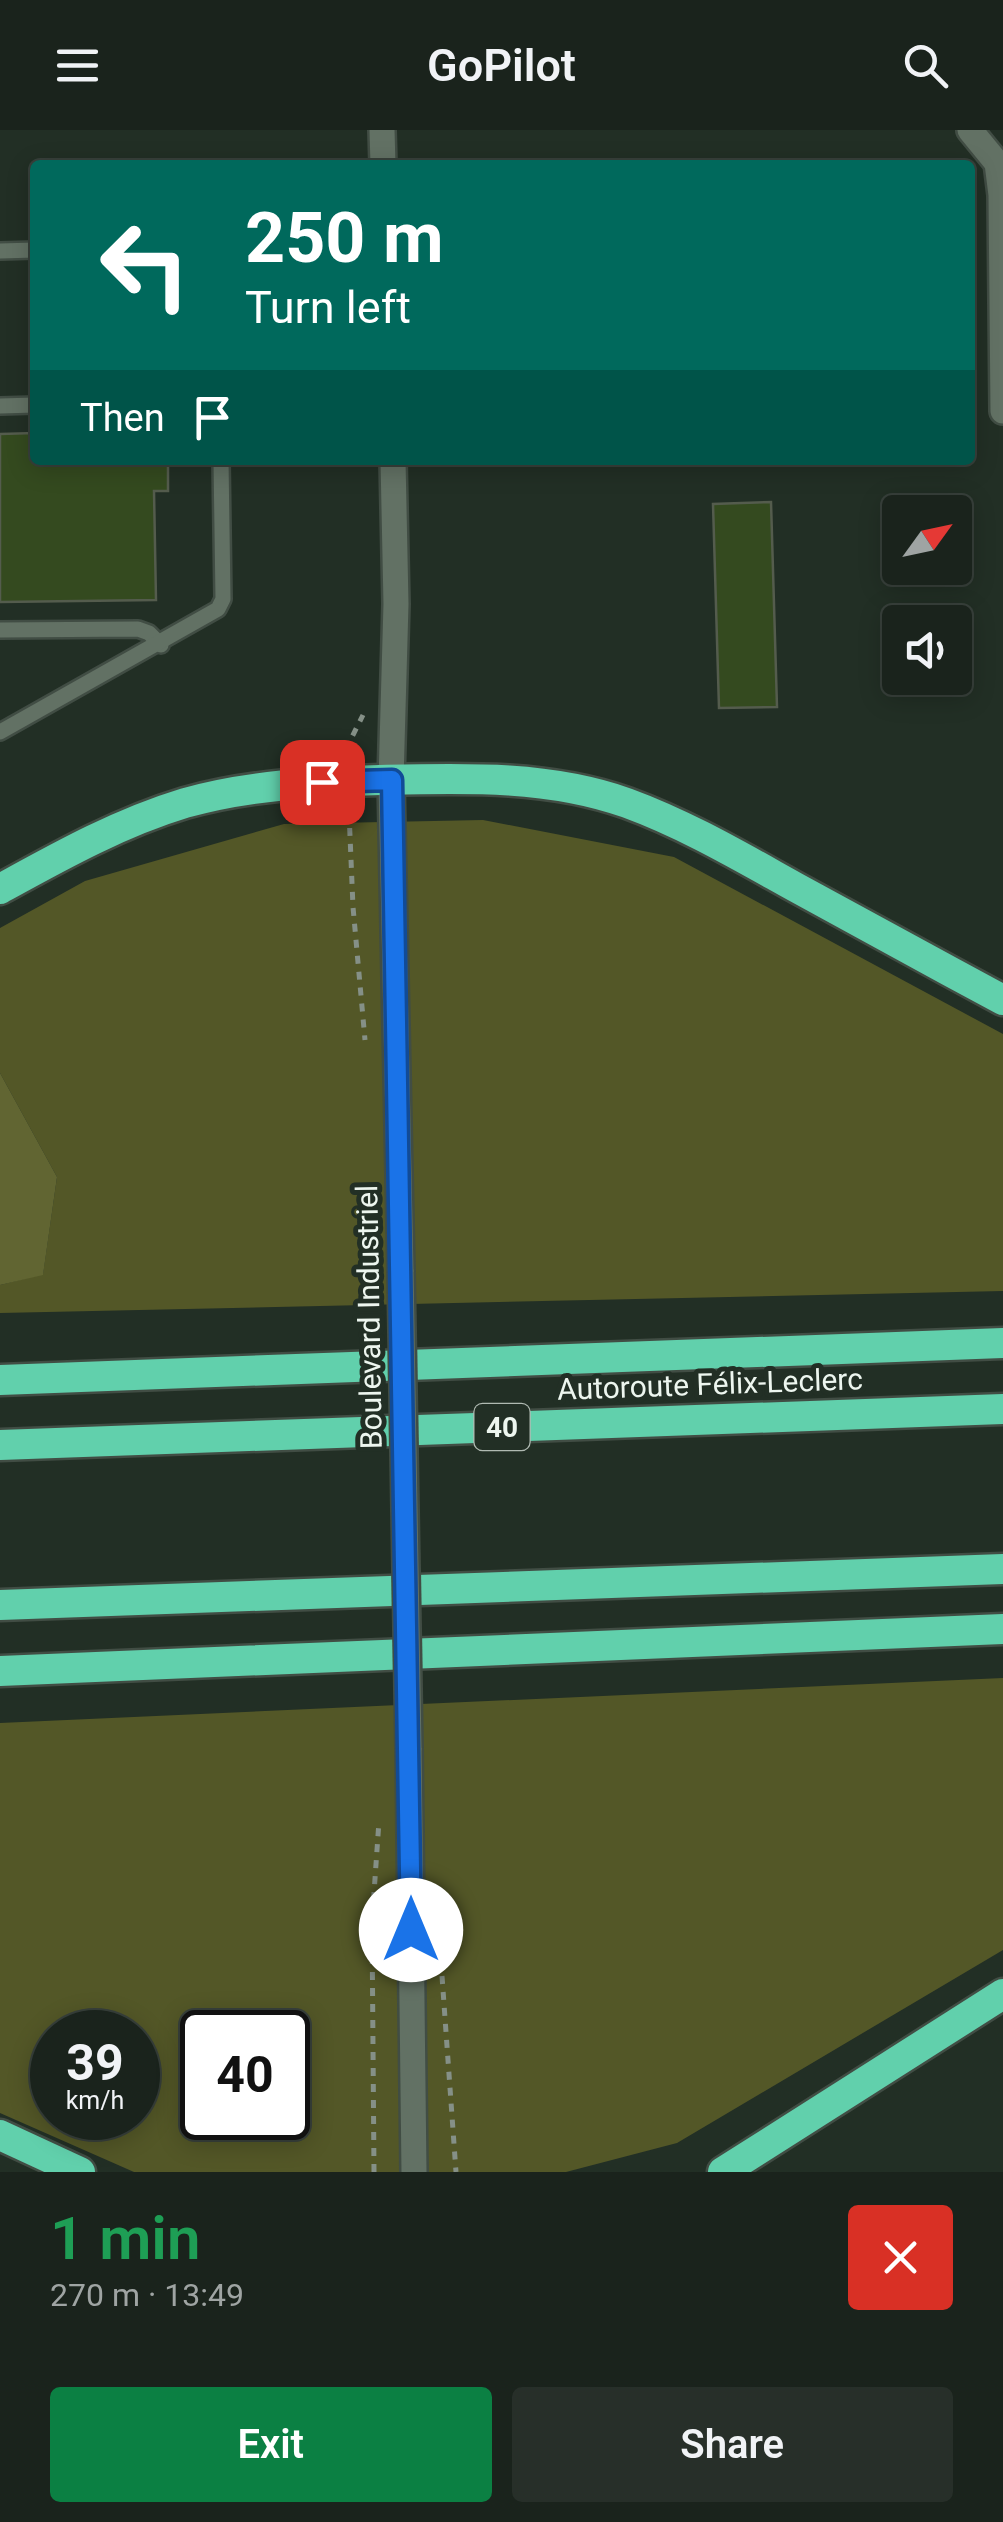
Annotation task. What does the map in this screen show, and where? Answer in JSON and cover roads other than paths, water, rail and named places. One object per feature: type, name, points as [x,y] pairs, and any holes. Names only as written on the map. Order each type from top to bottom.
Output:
[{"type":"highway","points":[[0,889],[94,838],[187,803],[276,786],[392,780],[533,782],[625,802],[717,843],[1003,1000]]},
{"type":"highway","points":[[0,1380],[1003,1343]]},
{"type":"highway","name":"Autoroute Félix-Leclerc","points":[[0,1445],[1003,1408]]},
{"type":"highway","points":[[0,1605],[1003,1568]]},
{"type":"highway","points":[[0,1671],[1003,1629]]},
{"type":"highway","points":[[722,2172],[1003,1994]]},
{"type":"highway","points":[[0,2135],[80,2172]]},
{"type":"street","points":[[382,130],[383,160]]},
{"type":"street","points":[[970,130],[997,163],[1001,195],[1003,410]]},
{"type":"street","name":"Boulevard Industriel","points":[[393,465],[396,604],[392,780],[414,2172]]},
{"type":"lane","points":[[0,251],[30,250]]},
{"type":"lane","points":[[0,406],[30,405]]},
{"type":"lane","points":[[0,732],[218,609],[223,599],[221,465]]},
{"type":"lane","points":[[0,630],[138,629],[160,644]]}]
